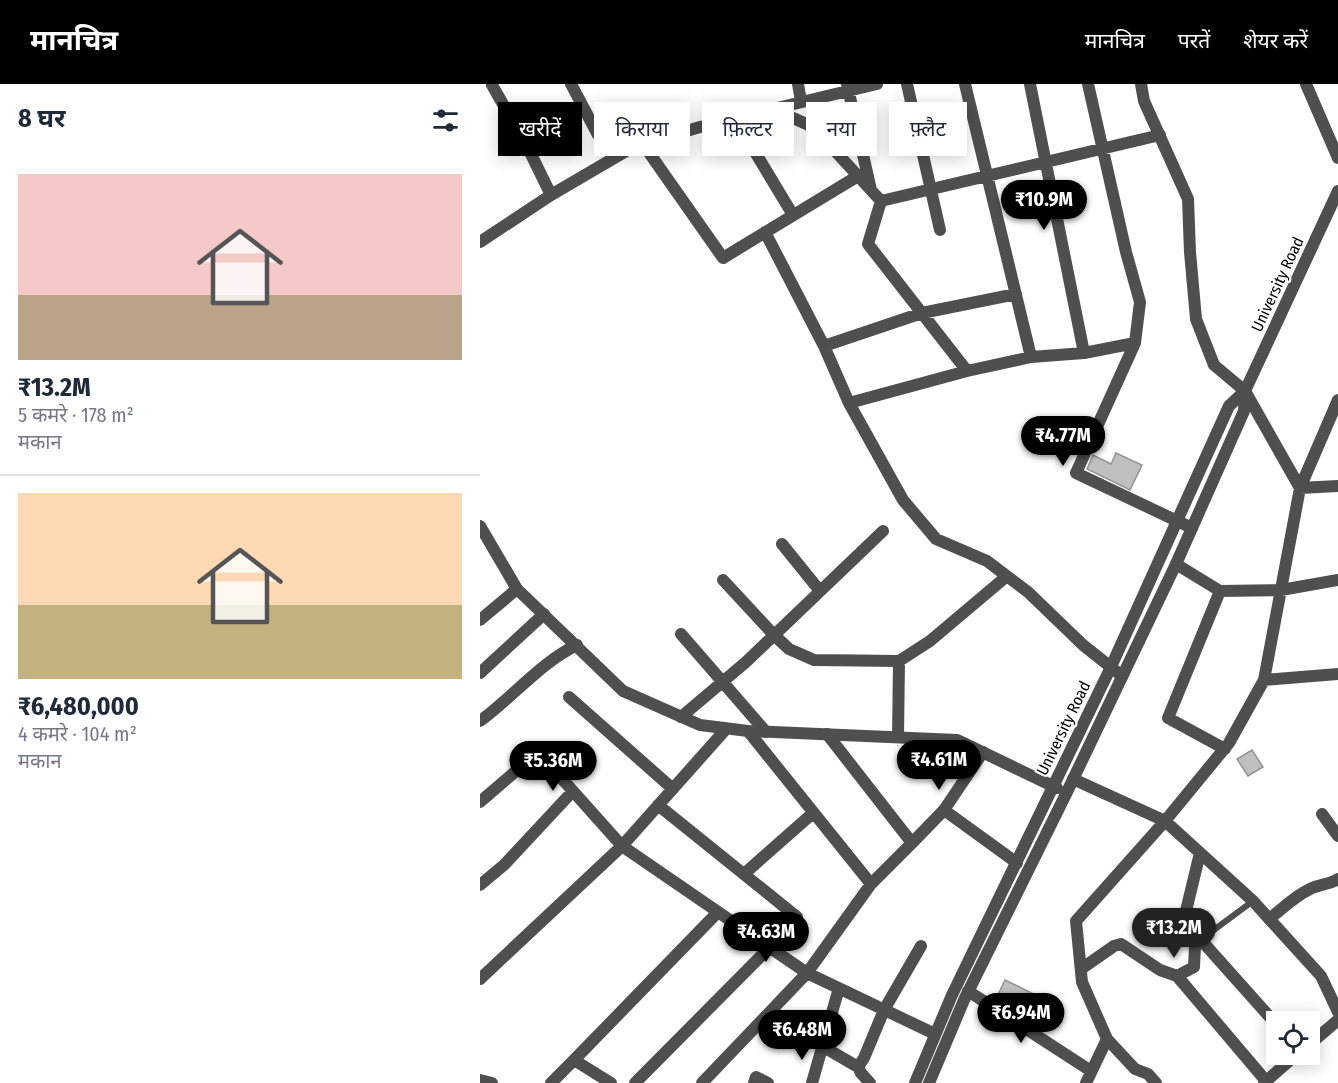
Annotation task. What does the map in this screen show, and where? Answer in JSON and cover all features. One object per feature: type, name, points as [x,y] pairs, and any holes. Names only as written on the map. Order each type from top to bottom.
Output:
[{"type":"street","points":[[571,84],[594,127]]},
{"type":"street","points":[[798,84],[801,102]]},
{"type":"street","points":[[794,104],[848,87],[877,84]]},
{"type":"street","points":[[907,84],[940,230]]},
{"type":"street","points":[[965,84],[1031,357]]},
{"type":"street","points":[[1030,84],[1084,353]]},
{"type":"street","points":[[1088,84],[1126,252],[1140,302],[1135,344],[1076,473],[1192,528]]},
{"type":"street","points":[[1141,84],[1144,101],[1188,199],[1196,319],[1214,365],[1245,391],[1300,488]]},
{"type":"street","points":[[1306,84],[1338,158]]},
{"type":"street","points":[[480,91],[493,85],[551,195]]},
{"type":"street","points":[[848,87],[872,191]]},
{"type":"street","points":[[794,118],[813,127],[881,201]]},
{"type":"street","points":[[881,201],[1160,135]]},
{"type":"street","points":[[480,242],[551,195],[618,156]]},
{"type":"street","points":[[651,156],[723,258],[858,176]]},
{"type":"street","points":[[758,156],[794,215]]},
{"type":"street","points":[[881,201],[868,244],[967,371]]},
{"type":"street","name":"University Road","points":[[915,1083],[952,995],[1110,669],[1229,406],[1245,391],[1336,203]]},
{"type":"street","points":[[765,232],[824,346],[849,403],[903,500],[919,521],[936,539],[987,561],[1028,592],[1083,645],[1110,669],[1122,676]]},
{"type":"street","points":[[824,346],[922,313],[1016,294]]},
{"type":"street","points":[[849,403],[967,371],[1031,357],[1084,353],[1135,344]]},
{"type":"street","name":"University Road","points":[[928,1083],[968,991],[1073,780],[1176,564],[1244,411],[1245,391]]},
{"type":"street","points":[[1156,1083],[1148,1074],[1135,1069],[1107,1039],[1082,982],[1076,921],[1225,749],[1264,680],[1300,488],[1338,400]]},
{"type":"street","points":[[1300,488],[1338,486]]},
{"type":"street","points":[[481,529],[517,589],[622,691],[700,725],[726,729],[957,740],[1067,792]]},
{"type":"street","points":[[681,717],[774,635],[883,531]]},
{"type":"street","points":[[782,544],[820,591]]},
{"type":"street","points":[[1176,564],[1220,591],[1281,590],[1338,580]]},
{"type":"street","points":[[723,580],[789,649],[814,660],[899,661],[930,641],[1006,576]]},
{"type":"street","points":[[480,620],[517,589]]},
{"type":"street","points":[[1220,591],[1168,718],[1225,749]]},
{"type":"street","points":[[480,673],[544,614]]},
{"type":"street","points":[[681,634],[766,732]]},
{"type":"street","points":[[480,721],[498,709],[562,652],[577,645]]},
{"type":"street","points":[[898,737],[899,661]]},
{"type":"street","points":[[1264,680],[1338,674]]},
{"type":"street","points":[[569,697],[673,789]]},
{"type":"street","points":[[480,979],[622,846],[726,729]]},
{"type":"street","points":[[748,731],[871,884]]},
{"type":"street","points":[[826,735],[912,843]]},
{"type":"street","points":[[702,1083],[807,973],[871,884],[944,810],[983,752]]},
{"type":"street","points":[[480,802],[538,753],[622,846],[807,973],[935,1034]]},
{"type":"street","points":[[1073,780],[1165,821],[1253,901],[1321,976],[1338,1012]]},
{"type":"street","points":[[480,885],[504,865],[573,791]]},
{"type":"street","points":[[635,1083],[770,947],[797,916],[658,805]]},
{"type":"street","points":[[944,810],[1017,863]]},
{"type":"street","points":[[744,874],[813,813]]},
{"type":"street","points":[[1322,814],[1338,836]]},
{"type":"street","points":[[1177,976],[1194,967],[1196,946],[1185,915],[1200,853]]},
{"type":"street","points":[[1269,919],[1303,892],[1314,887],[1328,885],[1338,879]]},
{"type":"street","points":[[551,1083],[718,912]]},
{"type":"street","points":[[1192,930],[1266,1013]]},
{"type":"street","points":[[1081,969],[1114,946],[1122,944],[1160,970],[1177,976],[1265,1082],[1284,1065]]},
{"type":"street","points":[[858,1067],[884,1010],[921,946]]},
{"type":"street","points":[[812,1083],[838,988]]},
{"type":"street","points":[[968,991],[1091,1071]]},
{"type":"street","points":[[1320,1035],[1338,1020]]},
{"type":"street","points":[[1086,1083],[1107,1039]]},
{"type":"street","points":[[822,1046],[858,1067],[870,1083]]},
{"type":"street","points":[[574,1060],[611,1083]]},
{"type":"street","points":[[754,1083],[756,1077],[768,1083]]},
{"type":"street","points":[[480,1080],[492,1083]]},
{"type":"lane","points":[[1207,935],[1253,901]]},
{"type":"building","points":[[1116,453],[1142,465],[1130,490],[1087,469],[1093,455],[1111,464]]},
{"type":"building","points":[[1252,750],[1263,767],[1248,776],[1237,759]]},
{"type":"building","points":[[1005,980],[1052,1003],[1041,1026],[996,999]]}]
